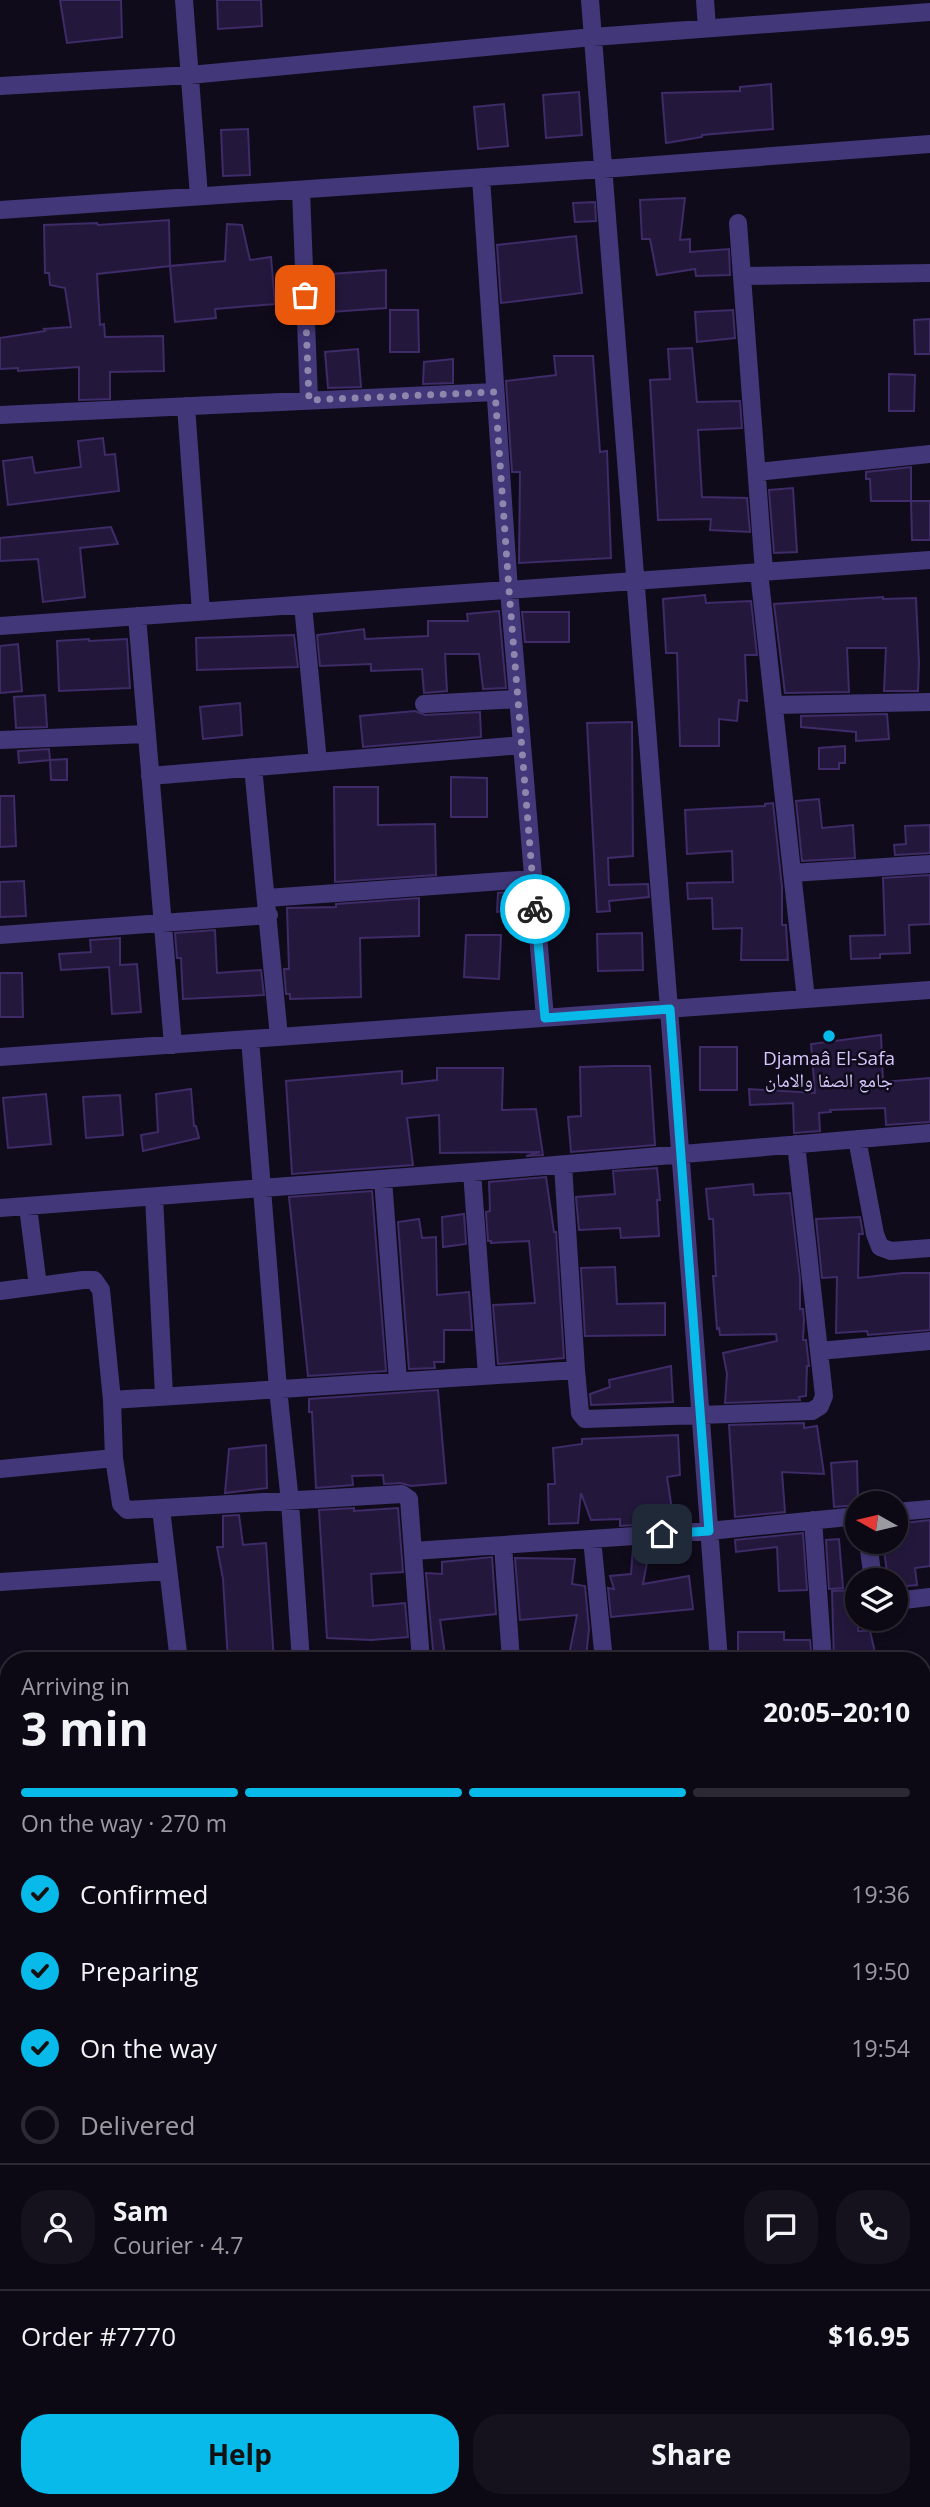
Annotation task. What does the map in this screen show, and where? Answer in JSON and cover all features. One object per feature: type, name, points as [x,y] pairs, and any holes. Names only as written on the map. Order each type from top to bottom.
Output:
[{"type":"street","points":[[184,0],[199,196]]},
{"type":"street","points":[[590,0],[682,1155],[718,1652]]},
{"type":"street","points":[[705,0],[707,28]]},
{"type":"street","points":[[0,86],[190,75],[707,28],[893,7],[930,12]]},
{"type":"street","points":[[0,210],[930,144]]},
{"type":"street","points":[[481,177],[517,699],[545,1018]]},
{"type":"street","points":[[301,190],[309,400]]},
{"type":"street","points":[[738,223],[762,572],[806,999]]},
{"type":"street","points":[[742,276],[930,272]]},
{"type":"street","points":[[0,415],[495,392]]},
{"type":"street","points":[[186,406],[201,612]]},
{"type":"street","points":[[757,472],[930,454]]},
{"type":"street","points":[[0,626],[930,560]]},
{"type":"street","points":[[303,604],[318,762]]},
{"type":"street","points":[[137,616],[173,1045]]},
{"type":"street","points":[[424,704],[517,699]]},
{"type":"street","points":[[774,705],[930,702]]},
{"type":"street","points":[[0,740],[146,734]]},
{"type":"street","points":[[150,776],[521,745]]},
{"type":"street","points":[[253,767],[279,1037]]},
{"type":"street","points":[[792,873],[930,864]]},
{"type":"street","points":[[0,935],[162,923],[268,906],[532,878]]},
{"type":"street","points":[[0,1057],[930,990]]},
{"type":"street","points":[[250,1039],[300,1652]]},
{"type":"street","points":[[0,1208],[563,1165],[930,1133]]},
{"type":"street","points":[[858,1139],[874,1234],[880,1247],[891,1251],[930,1248]]},
{"type":"street","points":[[563,1165],[576,1370],[580,1413],[586,1419],[811,1411],[820,1406],[824,1396],[796,1144]]},
{"type":"street","points":[[472,1172],[487,1375]]},
{"type":"street","points":[[383,1179],[398,1381]]},
{"type":"street","points":[[153,1197],[164,1395]]},
{"type":"street","points":[[28,1207],[38,1286]]},
{"type":"street","points":[[0,1291],[94,1280],[101,1290],[112,1399],[114,1458],[121,1504],[127,1510],[402,1494],[406,1496],[409,1499],[420,1652]]},
{"type":"street","points":[[819,1351],[930,1341]]},
{"type":"street","points":[[112,1399],[576,1370]]},
{"type":"street","points":[[0,1469],[114,1458]]},
{"type":"street","points":[[908,1511],[930,1508]]},
{"type":"street","points":[[161,1509],[178,1652]]},
{"type":"street","points":[[413,1551],[709,1531],[845,1517]]},
{"type":"street","points":[[813,1520],[822,1652]]},
{"type":"street","points":[[592,1539],[603,1652]]},
{"type":"street","points":[[503,1545],[510,1652]]},
{"type":"street","points":[[0,1582],[168,1571]]},
{"type":"street","points":[[908,1600],[930,1597]]},
{"type":"building","points":[[60,0],[121,0],[122,37],[67,43]]},
{"type":"building","points":[[217,0],[261,0],[262,26],[218,29]]},
{"type":"building","points":[[771,84],[773,129],[702,135],[666,143],[662,93],[740,91],[740,87]]},
{"type":"building","points":[[579,92],[582,135],[546,138],[543,95]]},
{"type":"building","points":[[504,104],[508,146],[478,149],[474,107]]},
{"type":"building","points":[[248,129],[250,175],[223,176],[221,130]]},
{"type":"building","points":[[685,198],[680,240],[690,239],[690,252],[729,249],[730,275],[696,276],[695,269],[657,275],[650,239],[642,239],[640,200]]},
{"type":"building","points":[[595,202],[596,221],[575,222],[573,203]]},
{"type":"building","points":[[169,220],[170,266],[97,274],[100,325],[104,324],[105,337],[163,336],[164,371],[110,372],[110,399],[79,400],[79,367],[18,371],[18,368],[0,369],[0,338],[45,331],[44,329],[71,327],[65,288],[50,285],[49,273],[45,273],[44,225],[98,225]]},
{"type":"building","points":[[227,224],[242,225],[250,260],[271,257],[275,304],[215,309],[216,318],[175,322],[170,266],[225,261]]},
{"type":"building","points":[[576,236],[582,293],[501,303],[497,245]]},
{"type":"building","points":[[386,270],[386,308],[317,313],[316,275]]},
{"type":"building","points":[[390,310],[418,310],[419,352],[390,352]]},
{"type":"building","points":[[733,310],[735,338],[697,342],[695,312]]},
{"type":"building","points":[[930,319],[930,354],[915,354],[914,320]]},
{"type":"building","points":[[692,348],[697,402],[740,401],[742,428],[698,430],[702,497],[747,498],[750,532],[710,530],[711,519],[658,520],[650,380],[670,379],[668,349]]},
{"type":"building","points":[[358,349],[361,387],[328,388],[325,352]]},
{"type":"building","points":[[554,356],[593,356],[600,452],[607,451],[611,558],[519,563],[520,472],[512,472],[506,381],[556,375]]},
{"type":"building","points":[[453,359],[453,383],[423,384],[424,362]]},
{"type":"building","points":[[889,374],[915,375],[914,411],[889,411]]},
{"type":"building","points":[[103,438],[105,455],[115,454],[119,491],[8,505],[3,461],[32,457],[35,473],[81,467],[78,441]]},
{"type":"building","points":[[911,467],[911,501],[871,501],[870,479],[866,479],[866,472]]},
{"type":"building","points":[[793,488],[797,552],[774,553],[769,490]]},
{"type":"building","points":[[911,501],[930,501],[930,540],[912,540]]},
{"type":"building","points":[[111,527],[118,544],[80,548],[85,597],[43,602],[38,559],[0,561],[0,538]]},
{"type":"building","points":[[705,595],[706,603],[751,601],[757,655],[745,655],[747,701],[739,700],[737,721],[719,719],[719,746],[680,746],[677,653],[666,653],[663,599]]},
{"type":"building","points":[[883,597],[916,598],[918,691],[884,691],[886,648],[847,648],[849,692],[785,693],[774,604]]},
{"type":"building","points":[[499,611],[506,688],[483,689],[479,654],[445,654],[447,691],[424,693],[422,669],[371,671],[371,664],[320,666],[317,635],[364,629],[365,639],[428,636],[428,621],[468,621],[467,614]]},
{"type":"building","points":[[522,612],[569,612],[569,642],[525,642]]},
{"type":"building","points":[[294,635],[298,667],[197,670],[196,638]]},
{"type":"building","points":[[127,639],[130,688],[59,691],[57,641]]},
{"type":"building","points":[[18,644],[22,691],[0,693],[0,646]]},
{"type":"building","points":[[45,695],[47,727],[16,728],[14,697]]},
{"type":"building","points":[[240,703],[242,735],[203,739],[200,707]]},
{"type":"building","points":[[415,711],[425,715],[480,712],[481,737],[363,747],[360,716]]},
{"type":"building","points":[[887,714],[889,739],[856,741],[856,732],[801,727],[801,716]]},
{"type":"building","points":[[632,722],[633,856],[608,858],[609,885],[648,884],[649,897],[609,901],[610,911],[597,912],[587,723]]},
{"type":"building","points":[[845,746],[845,763],[839,763],[839,769],[819,769],[819,748]]},
{"type":"building","points":[[49,749],[50,760],[19,763],[18,751]]},
{"type":"building","points":[[67,759],[67,780],[51,780],[50,760]]},
{"type":"building","points":[[451,777],[487,778],[487,817],[451,817]]},
{"type":"building","points":[[334,787],[378,787],[378,825],[435,824],[436,875],[335,882]]},
{"type":"building","points":[[0,796],[14,796],[16,846],[0,847]]},
{"type":"building","points":[[819,799],[822,828],[853,825],[855,858],[802,861],[796,801]]},
{"type":"building","points":[[773,803],[782,887],[782,925],[786,925],[788,960],[741,960],[742,928],[713,929],[712,898],[688,899],[687,883],[733,882],[732,851],[687,854],[685,810],[765,806]]},
{"type":"building","points":[[930,825],[930,853],[895,855],[894,845],[906,844],[905,826]]},
{"type":"building","points":[[930,875],[930,924],[909,925],[910,953],[851,959],[850,936],[885,935],[883,878]]},
{"type":"building","points":[[24,881],[26,916],[0,917],[0,882]]},
{"type":"building","points":[[523,891],[524,909],[497,912],[498,893]]},
{"type":"building","points":[[419,898],[419,936],[360,938],[361,997],[290,999],[290,994],[286,994],[284,969],[289,969],[287,908],[336,907],[336,904]]},
{"type":"building","points":[[215,930],[217,973],[261,970],[264,995],[183,999],[181,958],[177,958],[175,933]]},
{"type":"building","points":[[642,933],[643,970],[598,971],[597,934]]},
{"type":"building","points":[[466,935],[501,935],[499,979],[464,977]]},
{"type":"building","points":[[120,938],[120,965],[137,964],[141,1012],[112,1014],[109,967],[61,970],[59,954],[91,952],[90,940]]},
{"type":"building","points":[[0,973],[22,973],[23,1017],[0,1017]]},
{"type":"building","points":[[881,1035],[883,1082],[930,1078],[930,1122],[886,1125],[885,1108],[830,1110],[831,1112],[819,1113],[820,1131],[794,1133],[793,1103],[750,1105],[749,1089],[815,1093],[811,1044]]},
{"type":"building","points":[[700,1047],[737,1047],[737,1090],[700,1090]]},
{"type":"building","points":[[650,1066],[655,1145],[571,1152],[568,1117],[581,1116],[580,1067]]},
{"type":"building","points":[[437,1068],[503,1068],[502,1110],[536,1109],[543,1155],[526,1156],[540,1152],[440,1153],[439,1115],[407,1118],[413,1165],[292,1174],[286,1081],[402,1071],[402,1084],[437,1080]]},
{"type":"building","points":[[191,1089],[194,1126],[199,1138],[143,1151],[141,1135],[158,1132],[156,1094]]},
{"type":"building","points":[[46,1094],[51,1144],[8,1148],[3,1098]]},
{"type":"building","points":[[120,1095],[123,1135],[86,1138],[83,1097]]},
{"type":"building","points":[[657,1168],[659,1236],[621,1238],[620,1228],[579,1230],[576,1197],[615,1194],[613,1171]]},
{"type":"building","points":[[546,1177],[556,1232],[564,1358],[498,1364],[493,1305],[535,1303],[529,1241],[488,1241],[486,1212],[490,1211],[489,1182]]},
{"type":"building","points":[[753,1184],[754,1195],[790,1193],[800,1279],[800,1309],[803,1309],[804,1320],[803,1340],[806,1340],[809,1366],[806,1396],[799,1397],[800,1400],[725,1403],[727,1374],[723,1353],[777,1341],[776,1334],[720,1335],[719,1328],[717,1329],[713,1219],[709,1219],[706,1189]]},
{"type":"building","points":[[372,1191],[386,1371],[308,1376],[289,1197]]},
{"type":"building","points":[[464,1214],[466,1244],[443,1247],[442,1217]]},
{"type":"building","points":[[860,1217],[863,1234],[859,1234],[858,1278],[930,1273],[930,1330],[868,1335],[867,1331],[836,1333],[837,1277],[822,1278],[816,1219]]},
{"type":"building","points":[[419,1219],[422,1238],[436,1237],[437,1295],[469,1292],[472,1330],[444,1330],[444,1362],[434,1362],[435,1368],[409,1369],[398,1222]]},
{"type":"building","points":[[615,1267],[617,1304],[665,1303],[665,1335],[585,1336],[581,1268]]},
{"type":"building","points":[[671,1366],[673,1402],[591,1405],[590,1394],[610,1387],[609,1380]]},
{"type":"building","points":[[438,1390],[446,1483],[411,1486],[401,1483],[384,1484],[383,1475],[352,1476],[353,1485],[316,1488],[309,1399]]},
{"type":"building","points":[[804,1423],[804,1428],[817,1426],[824,1474],[782,1472],[785,1512],[735,1517],[729,1425]]},
{"type":"building","points":[[678,1435],[680,1475],[667,1477],[671,1503],[665,1523],[620,1526],[620,1519],[591,1520],[581,1493],[578,1523],[549,1524],[548,1484],[555,1484],[553,1448],[582,1444],[582,1439]]},
{"type":"building","points":[[266,1445],[267,1488],[225,1493],[229,1449]]},
{"type":"building","points":[[857,1461],[858,1491],[845,1491],[845,1506],[834,1507],[831,1463]]},
{"type":"building","points":[[354,1508],[354,1511],[398,1508],[403,1572],[371,1574],[373,1606],[405,1603],[408,1637],[371,1640],[327,1638],[319,1510]]},
{"type":"building","points":[[239,1515],[243,1545],[266,1543],[273,1652],[227,1652],[223,1579],[217,1547],[223,1547],[223,1516]]},
{"type":"building","points":[[930,1520],[930,1566],[915,1568],[917,1585],[908,1586],[908,1568],[886,1568],[885,1554],[908,1554],[908,1523]]},
{"type":"building","points":[[803,1533],[807,1590],[779,1591],[777,1547],[736,1552],[735,1540]]},
{"type":"building","points":[[839,1539],[843,1588],[829,1589],[826,1540]]},
{"type":"building","points":[[650,1546],[643,1584],[689,1576],[693,1609],[611,1617],[608,1588],[614,1589],[610,1576],[631,1574],[633,1548]]},
{"type":"building","points":[[492,1557],[496,1614],[440,1620],[445,1652],[433,1652],[426,1573],[442,1574],[442,1562]]},
{"type":"building","points":[[515,1558],[575,1559],[572,1584],[585,1586],[589,1629],[587,1652],[570,1652],[577,1615],[520,1620]]},
{"type":"building","points":[[845,1590],[845,1631],[870,1631],[875,1652],[834,1652],[832,1591]]},
{"type":"building","points":[[738,1632],[784,1632],[784,1640],[810,1640],[811,1652],[738,1652]]},
{"type":"way so far","points":[[305,295],[309,400],[495,392],[535,909]]},
{"type":"place","name":"Djamaâ El-Safa جامع الصفا والامان","points":[[829,1036]]},
{"type":"route","points":[[535,909],[545,1018],[670,1009],[709,1531],[662,1534]]}]
